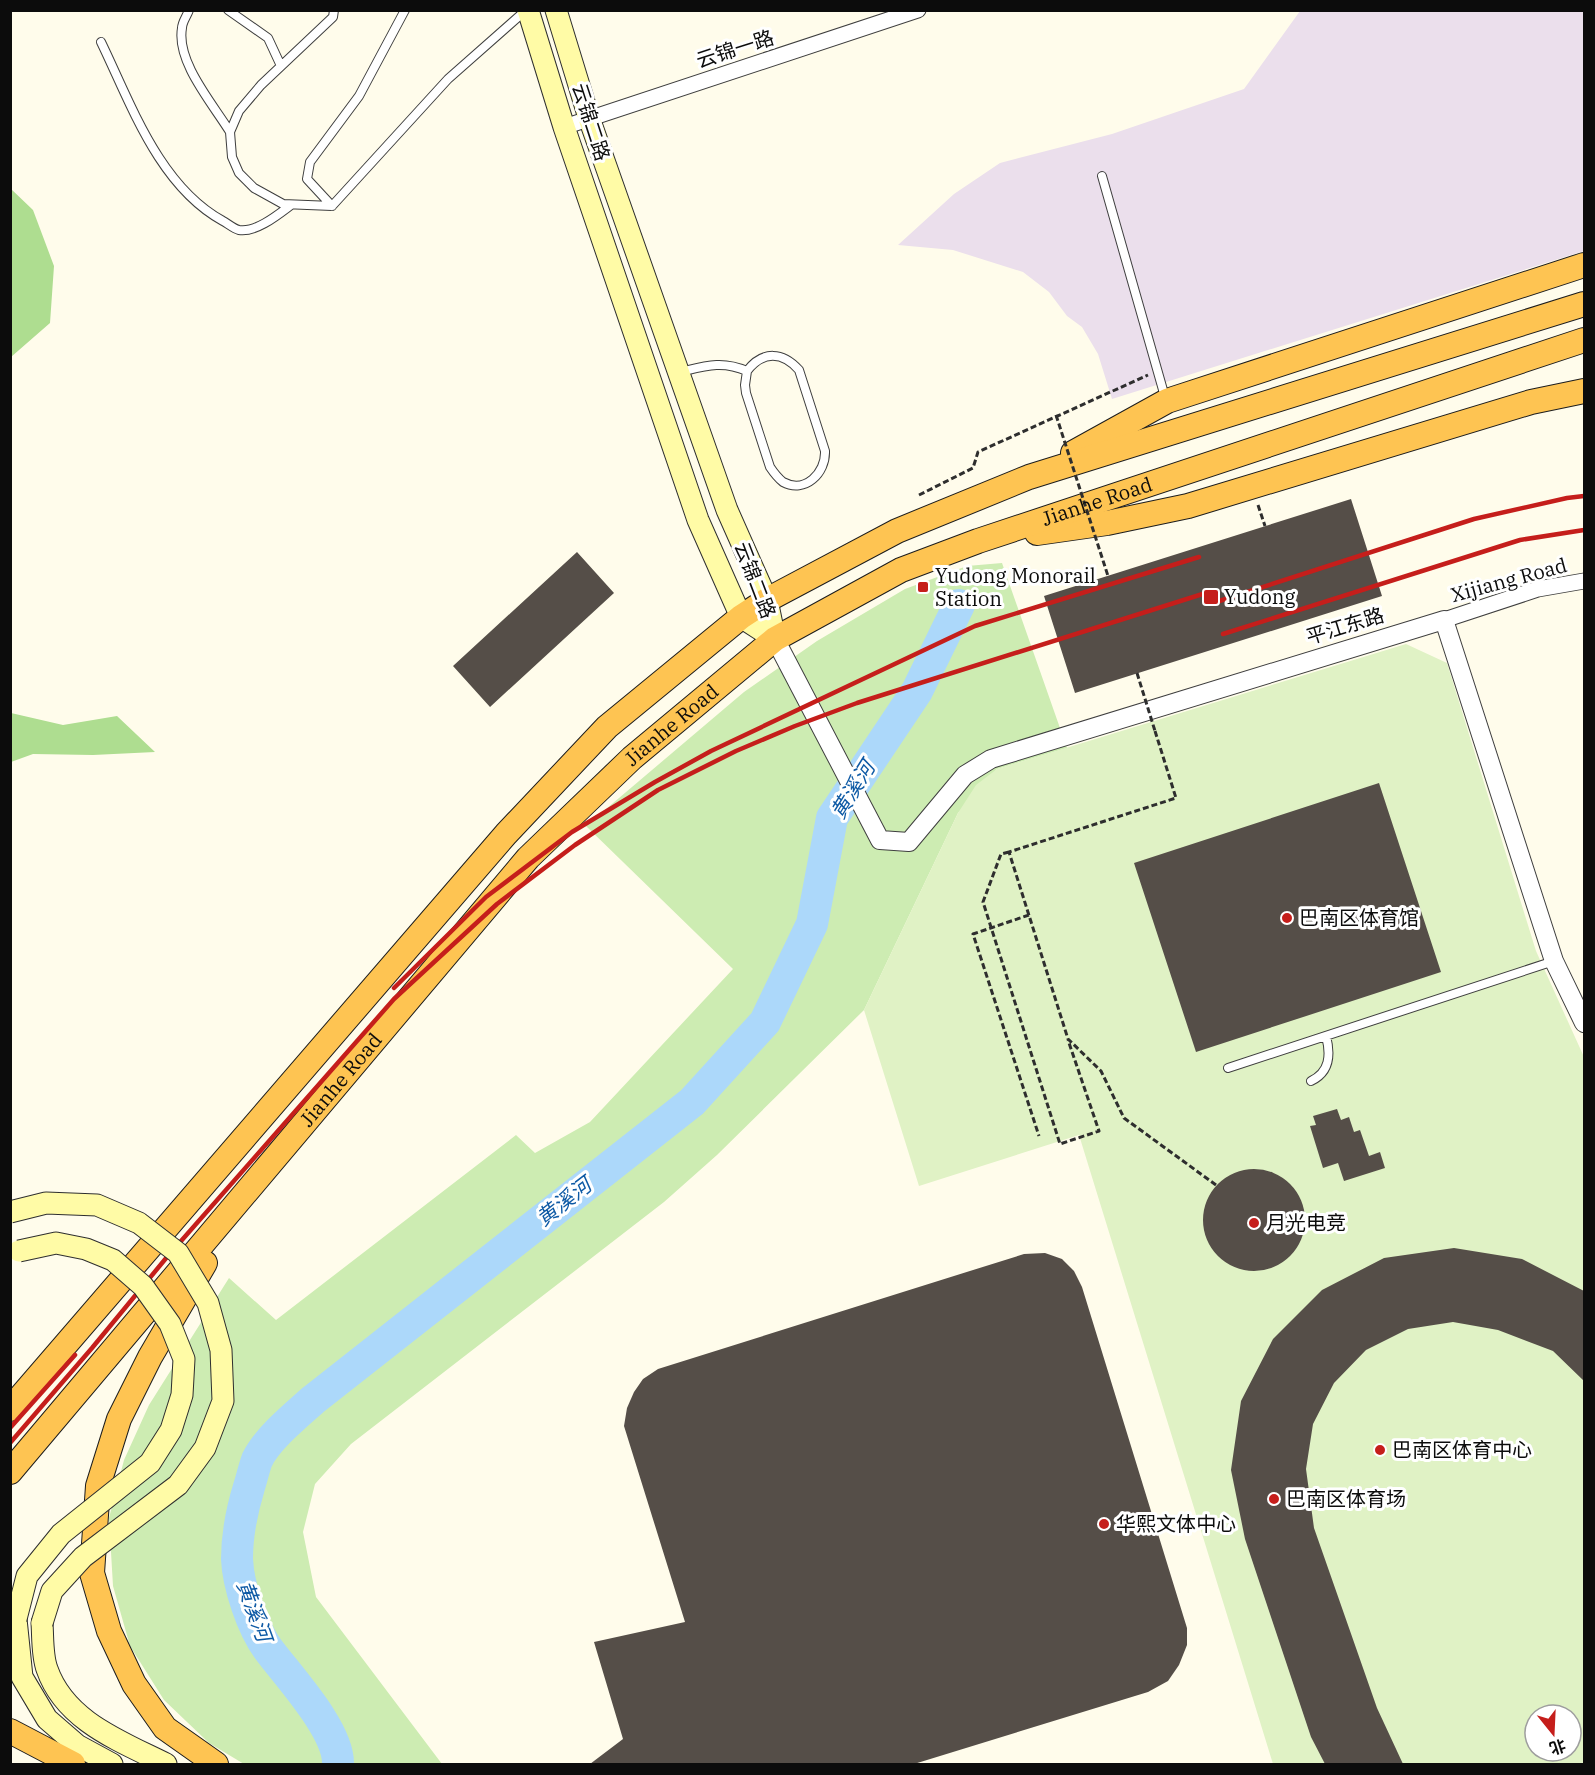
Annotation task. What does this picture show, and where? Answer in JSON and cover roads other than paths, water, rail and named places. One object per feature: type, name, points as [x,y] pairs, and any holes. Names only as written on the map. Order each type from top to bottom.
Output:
[{"type":"highway","points":[[1029,477],[1167,401],[1584,265]]},
{"type":"highway","name":"Jianhe Road","points":[[10,1409],[506,834],[607,727],[741,617],[767,600],[897,531],[1029,477],[1584,304]]},
{"type":"highway","name":"Jianhe Road","points":[[10,1472],[528,858],[632,758],[775,639],[901,570],[978,541],[1584,340]]},
{"type":"highway","points":[[978,541],[1107,523],[1188,506],[1531,402],[1584,391]]},
{"type":"highway","points":[[216,1764],[165,1728],[134,1684],[108,1631],[92,1573],[98,1486],[119,1419],[150,1357],[247,1191]]},
{"type":"highway","points":[[10,1731],[73,1764]]},
{"type":"main road","name":"云锦二路","points":[[527,10],[564,127],[698,520],[741,617],[775,639]]},
{"type":"main road","name":"云锦二路","points":[[556,10],[589,118],[727,510],[767,600],[775,639]]},
{"type":"main road","points":[[10,1212],[46,1203],[96,1205],[139,1223],[178,1253],[208,1304],[221,1350],[223,1401],[205,1448],[178,1485],[83,1557],[52,1591],[42,1623],[46,1668],[64,1701],[94,1728],[165,1764]]},
{"type":"main road","points":[[19,1251],[56,1243],[86,1249],[113,1260],[143,1286],[170,1324],[184,1359],[182,1395],[171,1430],[150,1463],[61,1534],[27,1576],[16,1619],[22,1677],[47,1719],[77,1745],[112,1764]]},
{"type":"street","name":"云锦一路","points":[[564,127],[918,10]]},
{"type":"street","name":"Xijiang Road","points":[[1444,620],[1538,589],[1584,581]]},
{"type":"street","name":"平江东路","points":[[775,639],[880,840],[909,842],[965,775],[991,759],[1444,620]]},
{"type":"street","points":[[1444,620],[1554,962],[1584,1023]]},
{"type":"lane","points":[[189,10],[182,27],[183,50],[199,85],[230,132]]},
{"type":"lane","points":[[228,10],[268,38],[282,66]]},
{"type":"lane","points":[[334,10],[333,17],[261,85],[238,111],[230,132],[232,157],[239,173],[254,188],[283,204],[332,206],[448,79],[527,10]]},
{"type":"lane","points":[[332,206],[307,179],[310,162],[359,96],[405,10]]},
{"type":"lane","points":[[101,42],[157,155],[184,191],[215,216],[239,230],[264,225],[291,205]]},
{"type":"lane","points":[[1102,176],[1167,401]]},
{"type":"lane","points":[[780,356],[791,361],[799,370],[825,452],[825,462],[821,471],[809,483],[797,485],[785,483],[770,467],[746,393],[747,371],[765,357],[780,356]]},
{"type":"lane","points":[[679,373],[710,365],[733,365],[747,371]]},
{"type":"lane","points":[[1228,1068],[1554,962]]},
{"type":"lane","points":[[1311,1081],[1320,1077],[1326,1070],[1329,1046],[1326,1036]]},
{"type":"waterway","name":"黄溪河","points":[[338,1764],[336,1750],[322,1720],[262,1640],[251,1618],[243,1593],[237,1559],[238,1541],[244,1505],[257,1460],[274,1436],[313,1400],[692,1102],[765,1022],[812,924],[832,818],[917,691],[959,605]]},
{"type":"railway","points":[[1213,603],[1474,519],[1584,496]]},
{"type":"railway","points":[[1223,634],[1520,540],[1584,530]]},
{"type":"railway","points":[[394,988],[486,897],[572,832],[711,751],[975,626],[1199,557]]},
{"type":"railway","points":[[10,1443],[167,1257],[394,999],[497,904],[575,845],[658,790],[736,751],[795,726],[857,703],[1209,592]]},
{"type":"railway","points":[[10,1428],[75,1355]]},
{"type":"place","name":"Yudong Monorail Station","points":[[923,587]]},
{"type":"place","name":"Yudong","points":[[1211,597]]},
{"type":"place","name":"巴南区体育馆","points":[[1287,918]]},
{"type":"place","name":"月光电竞","points":[[1254,1223]]},
{"type":"place","name":"巴南区体育中心","points":[[1380,1450]]},
{"type":"place","name":"巴南区体育场","points":[[1274,1499]]},
{"type":"place","name":"华熙文体中心","points":[[1104,1524]]}]
